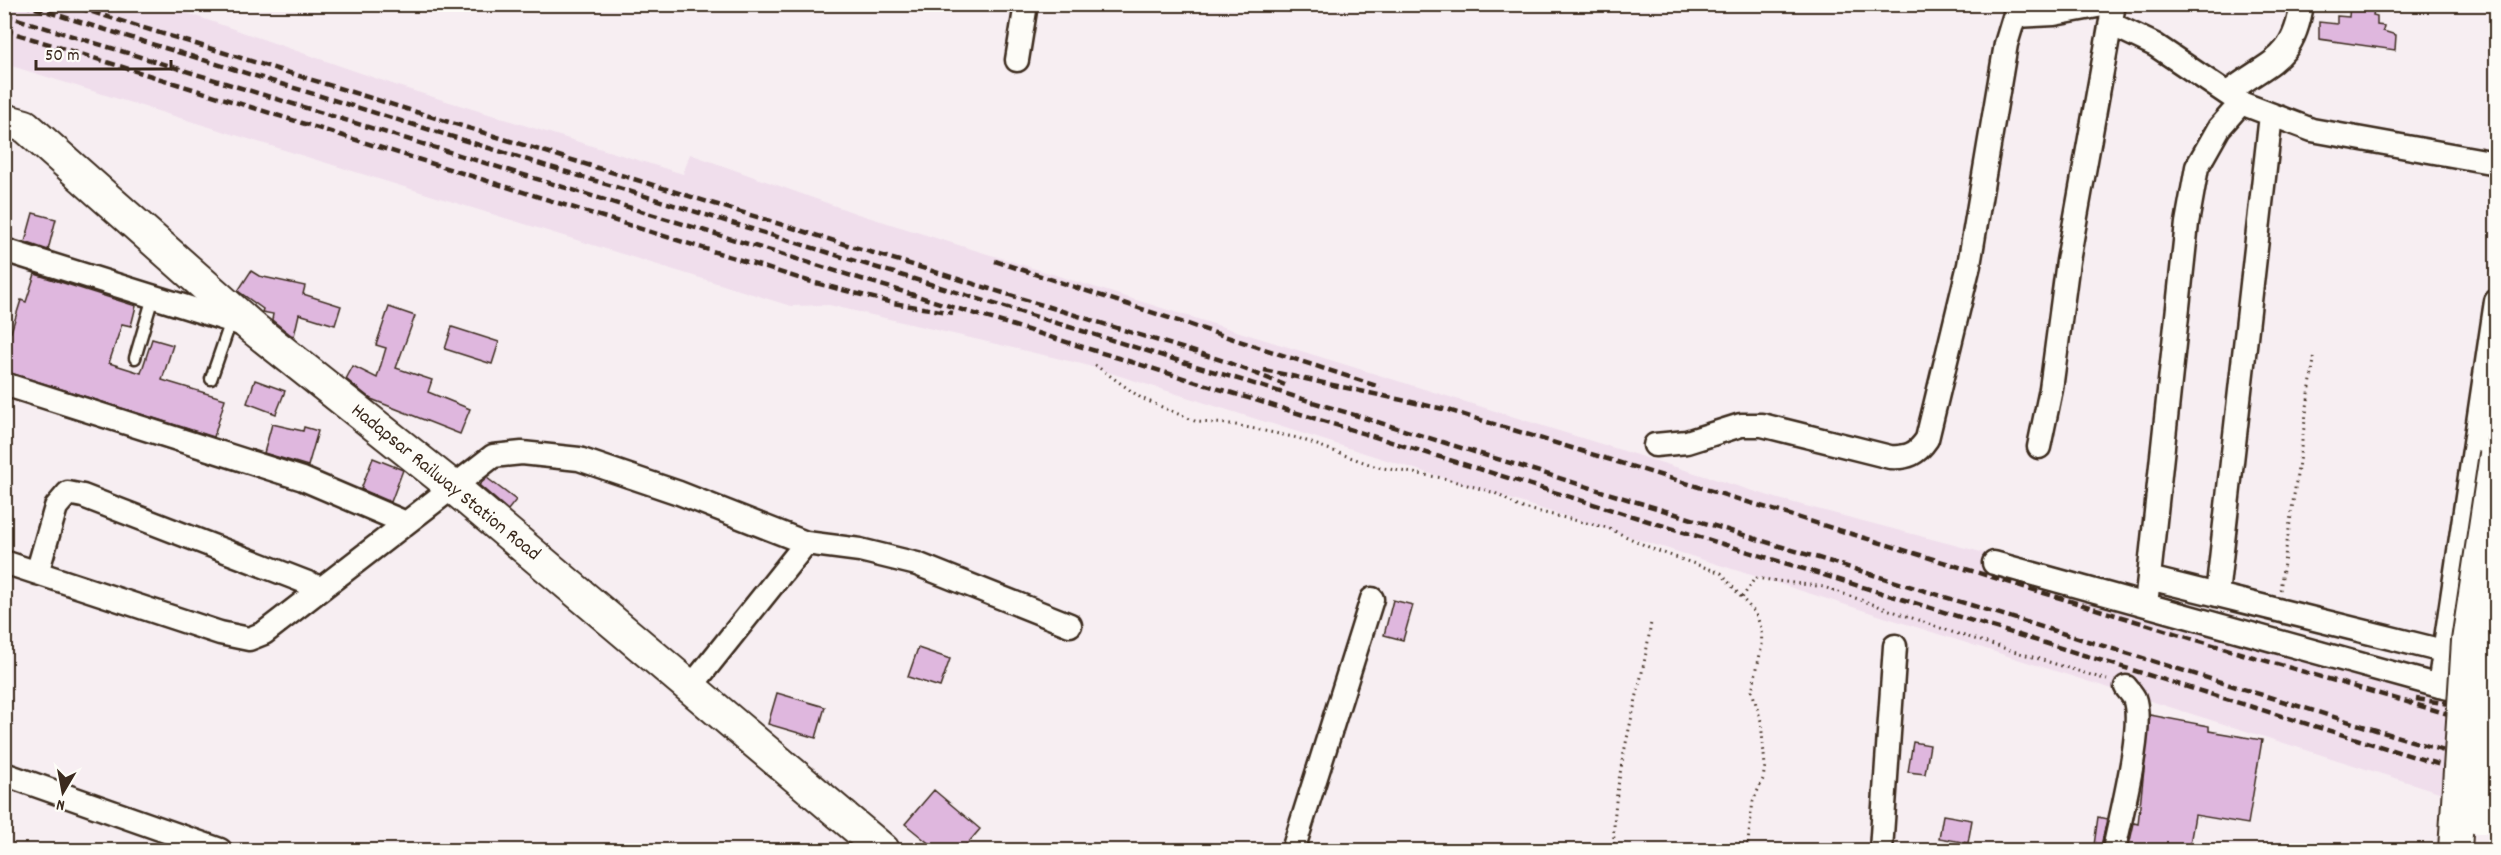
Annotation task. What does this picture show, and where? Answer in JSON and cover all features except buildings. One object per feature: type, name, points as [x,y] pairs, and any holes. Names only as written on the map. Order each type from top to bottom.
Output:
[{"type":"street","points":[[1017,60],[1026,4]]},
{"type":"street","points":[[2146,605],[2187,223],[2197,167],[2234,98],[2291,46],[2298,27],[2302,4]]},
{"type":"street","points":[[1655,445],[1688,442],[1741,425],[1762,425],[1890,457],[1904,458],[1918,451],[1927,439],[1970,265],[2006,44],[2016,10],[2054,14],[2111,11],[2155,45],[2234,98],[2271,116],[2312,130],[2496,163]]},
{"type":"street","points":[[2039,447],[2051,389],[2068,261],[2111,11]]},
{"type":"street","points":[[2217,595],[2271,116]]},
{"type":"street","name":"Hadapsar Railway Station Road","points":[[4,120],[25,126],[243,325],[453,487],[883,850]]},
{"type":"street","points":[[4,250],[243,325]]},
{"type":"street","points":[[2439,686],[2496,301]]},
{"type":"street","points":[[4,384],[303,479],[405,523]]},
{"type":"street","points":[[4,562],[220,633],[249,639],[264,633],[493,456],[522,453],[579,459],[679,493],[806,543],[860,550],[917,564],[1070,625]]},
{"type":"street","points":[[2455,850],[2468,641],[2496,454]]},
{"type":"street","points":[[37,573],[57,507],[68,493],[83,496],[321,588]]},
{"type":"street","points":[[690,688],[806,543]]},
{"type":"street","points":[[1994,563],[2439,686],[2496,698]]},
{"type":"street","points":[[2149,578],[2443,651]]},
{"type":"street","points":[[1293,850],[1372,599]]},
{"type":"street","points":[[2475,850],[2488,684],[2496,621]]},
{"type":"street","points":[[1881,850],[1895,646]]},
{"type":"street","points":[[2114,850],[2134,745],[2136,713],[2134,698],[2126,687]]},
{"type":"street","points":[[4,774],[220,850]]},
{"type":"lane","points":[[135,358],[153,297]]},
{"type":"lane","points":[[211,380],[243,325]]},
{"type":"path","points":[[2277,610],[2314,353]]},
{"type":"path","points":[[1095,365],[1142,398],[1197,422],[1231,424],[1298,438],[1377,467],[1443,478],[1495,493],[1519,507],[1608,528],[1655,550],[1721,573],[1756,614],[1761,628],[1762,645],[1752,691],[1761,721],[1765,766],[1763,779],[1753,801],[1747,850]]},
{"type":"path","points":[[1742,598],[1755,578],[1824,586],[1952,632],[2126,687]]},
{"type":"path","points":[[1614,850],[1614,803],[1647,654],[1651,622]]},
{"type":"shaded area","points":[[4,5],[164,5],[404,88],[683,174],[690,154],[855,213],[1779,499],[2472,681],[2496,703],[2496,810],[1082,364],[829,305],[791,306],[5,64]]},
{"type":"railway","points":[[22,4],[2496,767]]},
{"type":"railway","points":[[66,4],[1224,361],[1285,385]]},
{"type":"railway","points":[[4,15],[2496,782]]},
{"type":"railway","points":[[4,30],[808,281],[893,303],[953,313]]},
{"type":"railway","points":[[995,261],[1380,387]]},
{"type":"railway","points":[[1264,370],[1448,410],[2236,652],[2496,728]]},
{"type":"railway","points":[[2416,699],[2496,711]]}]
